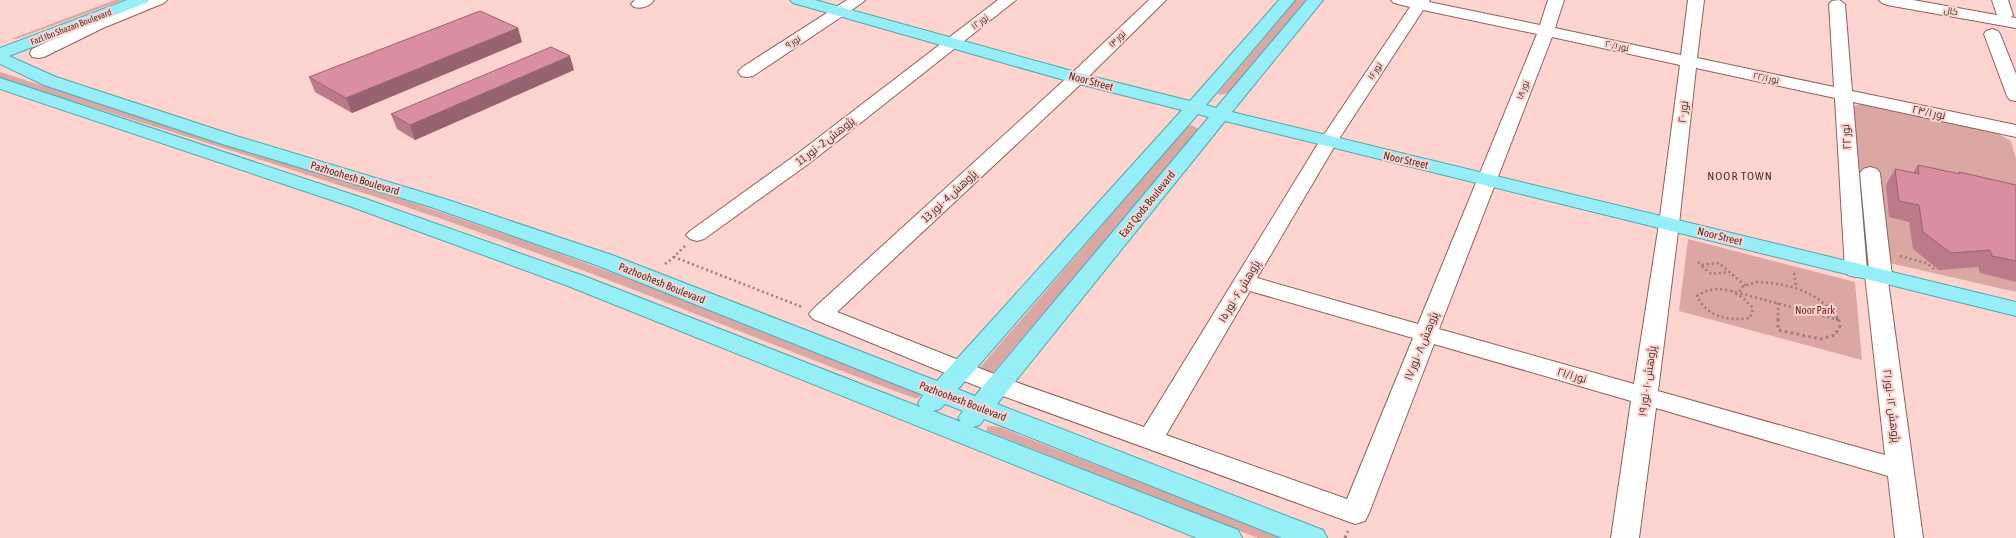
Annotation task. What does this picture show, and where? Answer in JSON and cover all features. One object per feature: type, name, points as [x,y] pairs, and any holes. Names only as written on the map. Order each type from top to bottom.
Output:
[{"type":"main road","name":"Fazl Ibn Shazan Boulevard","points":[[2,49],[104,0]]},
{"type":"main road","name":"Fazl Ibn Shazan Boulevard","points":[[2,49],[94,18],[141,0]]},
{"type":"main road","name":"Noor Street","points":[[798,0],[951,44],[1220,115],[1669,224],[1873,268],[2016,309]]},
{"type":"main road","points":[[920,416],[1194,108],[1287,0]]},
{"type":"main road","name":"East Qods Boulevard","points":[[959,433],[1315,0]]},
{"type":"main road","points":[[50,81],[38,65],[38,53],[57,37],[94,18]]},
{"type":"main road","name":"Pazhoohesh Boulevard","points":[[2,49],[50,81],[226,139],[438,203],[597,258],[1313,538]]},
{"type":"main road","name":"Pazhoohesh Boulevard","points":[[0,83],[358,202],[576,281],[1228,538]]},
{"type":"street","points":[[38,53],[70,35],[159,0]]},
{"type":"street","name":"نور ۹","points":[[747,72],[857,0]]},
{"type":"street","name":"نور ۱۲","points":[[951,44],[1008,0]]},
{"type":"street","name":"نور ۱۴","points":[[1077,78],[1158,0]]},
{"type":"street","name":"نور ۲۰/۱","points":[[1399,0],[1421,2],[1546,31],[1689,61]]},
{"type":"street","name":"نور ۱۸","points":[[1488,179],[1546,31],[1556,0]]},
{"type":"street","name":"نور ۲۰","points":[[1669,224],[1696,0]]},
{"type":"street","name":"کال","points":[[1887,0],[2012,18]]},
{"type":"street","name":"کال","points":[[1919,0],[2012,18]]},
{"type":"street","points":[[2000,0],[2012,18]]},
{"type":"street","name":"نور ۱۶","points":[[1328,142],[1421,2]]},
{"type":"street","name":"نور ۲۲","points":[[1837,4],[1843,94],[1873,268]]},
{"type":"street","points":[[1992,34],[2016,96]]},
{"type":"street","name":"پژوهش 2 - نور 11","points":[[697,235],[804,158],[951,44]]},
{"type":"street","name":"نور ۲۲/۱","points":[[1689,61],[1843,94]]},
{"type":"street","name":"پژوهش 4 - نور 13","points":[[821,314],[1077,78]]},
{"type":"street","name":"نور ۲۴/۱","points":[[1843,94],[2016,131]]},
{"type":"street","name":"پژوهش ۶ - نور ۱۵","points":[[1150,439],[1328,142]]},
{"type":"street","points":[[1870,173],[1873,268]]},
{"type":"street","name":"پژوهش ۸ - نور ۱۷","points":[[1150,439],[1355,513],[1488,179]]},
{"type":"street","name":"پژوهش ۱۰ - نور ۱۹","points":[[1625,538],[1669,224]]},
{"type":"street","name":"پژوهش ۱۲ - نور ۲۱","points":[[1873,268],[1909,538]]},
{"type":"street","name":"نور ۲۱/۱","points":[[1245,282],[1900,469]]},
{"type":"street","points":[[821,314],[998,385],[1150,439]]},
{"type":"path","points":[[697,235],[674,257],[821,314]]},
{"type":"path","points":[[1698,262],[1711,274],[1730,272]]},
{"type":"path","points":[[1702,265],[1719,263],[1746,286]]},
{"type":"path","points":[[1873,268],[1926,263],[1933,268],[1943,267]]},
{"type":"path","points":[[1794,272],[1796,287]]},
{"type":"path","points":[[1739,293],[1742,287],[1756,282],[1766,282],[1796,287],[1824,302],[1839,320],[1840,326],[1835,335],[1821,339],[1778,330],[1778,303]]},
{"type":"path","points":[[1731,291],[1742,297],[1753,308],[1750,318],[1732,319],[1711,313],[1699,301],[1697,296],[1707,289],[1714,288],[1731,291],[1739,293],[1839,320]]},
{"type":"green space","points":[[115,0],[123,0],[16,39],[11,39]]},
{"type":"green space","points":[[1296,0],[1306,0],[1228,93],[1219,95],[1218,93]]},
{"type":"green space","points":[[0,72],[335,178],[505,234],[740,321],[915,390],[921,395],[918,398],[914,398],[496,238],[382,199],[0,78]]},
{"type":"green space","points":[[1862,104],[1997,133],[2011,141],[2016,159],[2016,292],[1868,258],[1853,106]]},
{"type":"green space","points":[[1191,125],[1199,129],[1197,132],[990,376],[977,371],[1186,128]]},
{"type":"green space","name":"Noor Park","points":[[1688,239],[1855,282],[1862,360],[1679,311]]},
{"type":"green space","points":[[987,427],[999,427],[1283,538],[1258,538],[987,431]]},
{"type":"building","points":[[480,11],[518,28],[346,98],[309,77]]},
{"type":"building","points":[[551,47],[570,56],[410,125],[391,114]]},
{"type":"building","points":[[1918,165],[1960,174],[1959,172],[2016,185],[2016,261],[1992,256],[1990,250],[1951,253],[1923,232],[1919,205],[1899,201],[1895,169],[1919,174]]},
{"type":"district","name":"NOOR TOWN","points":[[1740,176]]}]
